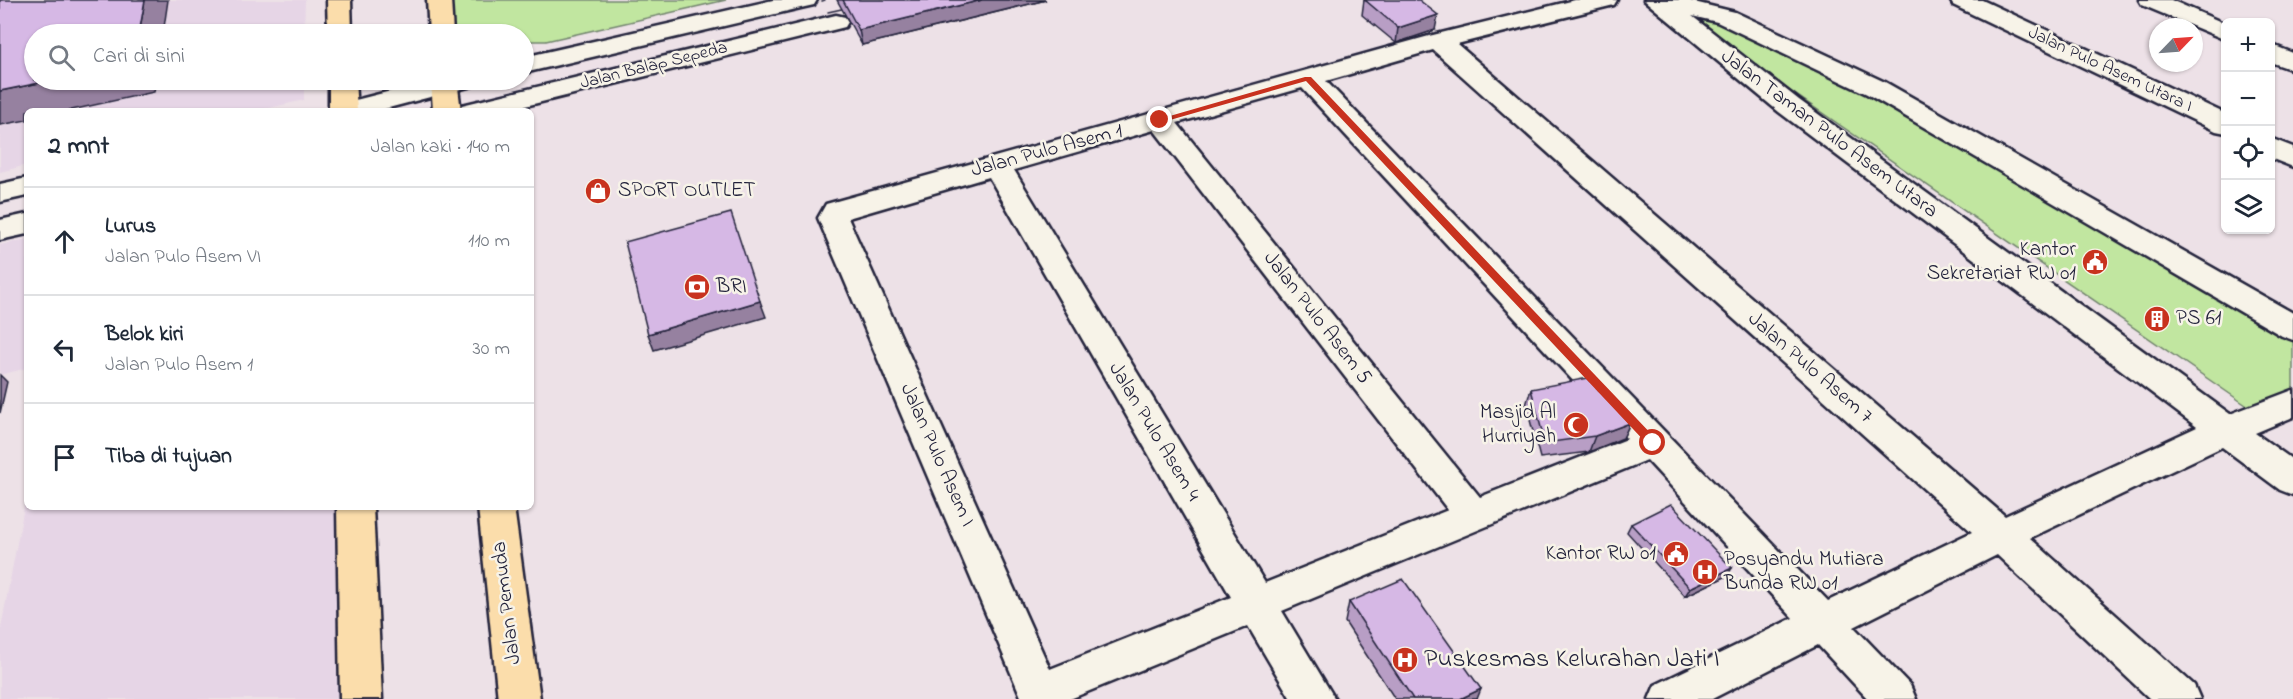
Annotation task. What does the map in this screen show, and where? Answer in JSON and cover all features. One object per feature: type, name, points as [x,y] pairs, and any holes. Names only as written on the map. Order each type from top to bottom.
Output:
[{"type":"main road","points":[[339,0],[340,24]]},
{"type":"main road","points":[[439,0],[440,24]]},
{"type":"main road","points":[[343,90],[345,108]]},
{"type":"main road","points":[[447,108],[449,90]]},
{"type":"main road","points":[[355,510],[361,699]]},
{"type":"main road","name":"Jalan Pemuda","points":[[496,510],[519,699]]},
{"type":"street","name":"Jalan Balap Sepeda","points":[[534,63],[805,0]]},
{"type":"street","name":"Jalan Pulo Asem 1","points":[[836,211],[1438,41],[1605,0]]},
{"type":"street","name":"Jalan Taman Pulo Asem Utara","points":[[1656,0],[1726,17],[1876,88],[2293,328]]},
{"type":"street","name":"Jalan Taman Pulo Asem Utara","points":[[1656,0],[1789,106],[2293,480]]},
{"type":"street","name":"Jalan Pulo Asem Utara I","points":[[1962,0],[2221,123]]},
{"type":"street","points":[[2151,0],[2221,31]]},
{"type":"street","name":"Jalan Balap Sepeda","points":[[484,108],[836,22]]},
{"type":"street","name":"Jalan Pulo Asem 7","points":[[1438,41],[2001,535],[2179,699]]},
{"type":"street","points":[[2275,54],[2293,62]]},
{"type":"street","points":[[1308,78],[1895,699]]},
{"type":"street","points":[[356,108],[418,90]]},
{"type":"street","name":"Jalan Pulo Asem 5","points":[[1160,120],[1473,515]]},
{"type":"street","points":[[2275,149],[2293,158]]},
{"type":"street","name":"Jalan Pulo Asem 4","points":[[996,164],[1314,699]]},
{"type":"street","points":[[0,193],[24,188]]},
{"type":"street","name":"Jalan Pulo Asem I","points":[[836,211],[833,218],[1042,695]]},
{"type":"street","points":[[0,230],[24,225]]},
{"type":"street","points":[[1670,699],[2001,535],[2188,446],[2293,403]]},
{"type":"street","points":[[1042,695],[1256,604],[1653,443]]},
{"type":"shaded area","points":[[0,0],[305,0],[304,24],[24,24],[24,90],[304,90],[304,100],[269,108],[24,108],[24,166],[0,172]]},
{"type":"shaded area","points":[[24,240],[24,369],[0,375],[0,245]]},
{"type":"shaded area","points":[[24,507],[24,510],[340,510],[344,699],[0,699],[0,633]]},
{"type":"green space","points":[[439,0],[726,0],[546,41],[534,41],[534,24],[440,24]]},
{"type":"green space","points":[[1667,6],[1736,26],[2293,317],[2293,399],[2259,414]]},
{"type":"building","points":[[0,0],[145,0],[141,24],[24,24],[24,86],[0,91]]},
{"type":"building","points":[[843,0],[982,0],[859,30]]},
{"type":"building","points":[[1365,0],[1419,0],[1438,15],[1398,28]]},
{"type":"building","name":"BRI","points":[[731,213],[760,301],[648,334],[625,242]]},
{"type":"building","name":"Masjid Al Hurriyah","points":[[1588,378],[1630,423],[1595,436],[1545,443],[1531,389]]},
{"type":"building","name":"Kantor RW 01","points":[[1671,504],[1732,568],[1690,588],[1631,524]]},
{"type":"building","name":"Puskesmas Kelurahan Jati I","points":[[1403,579],[1481,689],[1460,699],[1413,699],[1349,602]]},
{"type":"tram line","points":[[828,12],[882,0]]},
{"type":"place","name":"SPORT OUTLET","points":[[598,191]]},
{"type":"place","name":"Kantor Sekretariat RW 01","points":[[2095,262]]},
{"type":"place","name":"BRI","points":[[697,287]]},
{"type":"place","name":"PS 61","points":[[2157,319]]},
{"type":"place","name":"Masjid Al Hurriyah","points":[[1576,425]]},
{"type":"place","name":"Kantor RW 01","points":[[1676,554]]},
{"type":"place","name":"Posyandu Mutiara Bunda RW 01","points":[[1705,572]]},
{"type":"place","name":"Puskesmas Kelurahan Jati I","points":[[1405,660]]},
{"type":"route","points":[[1160,120],[1308,78],[1653,443]]}]
